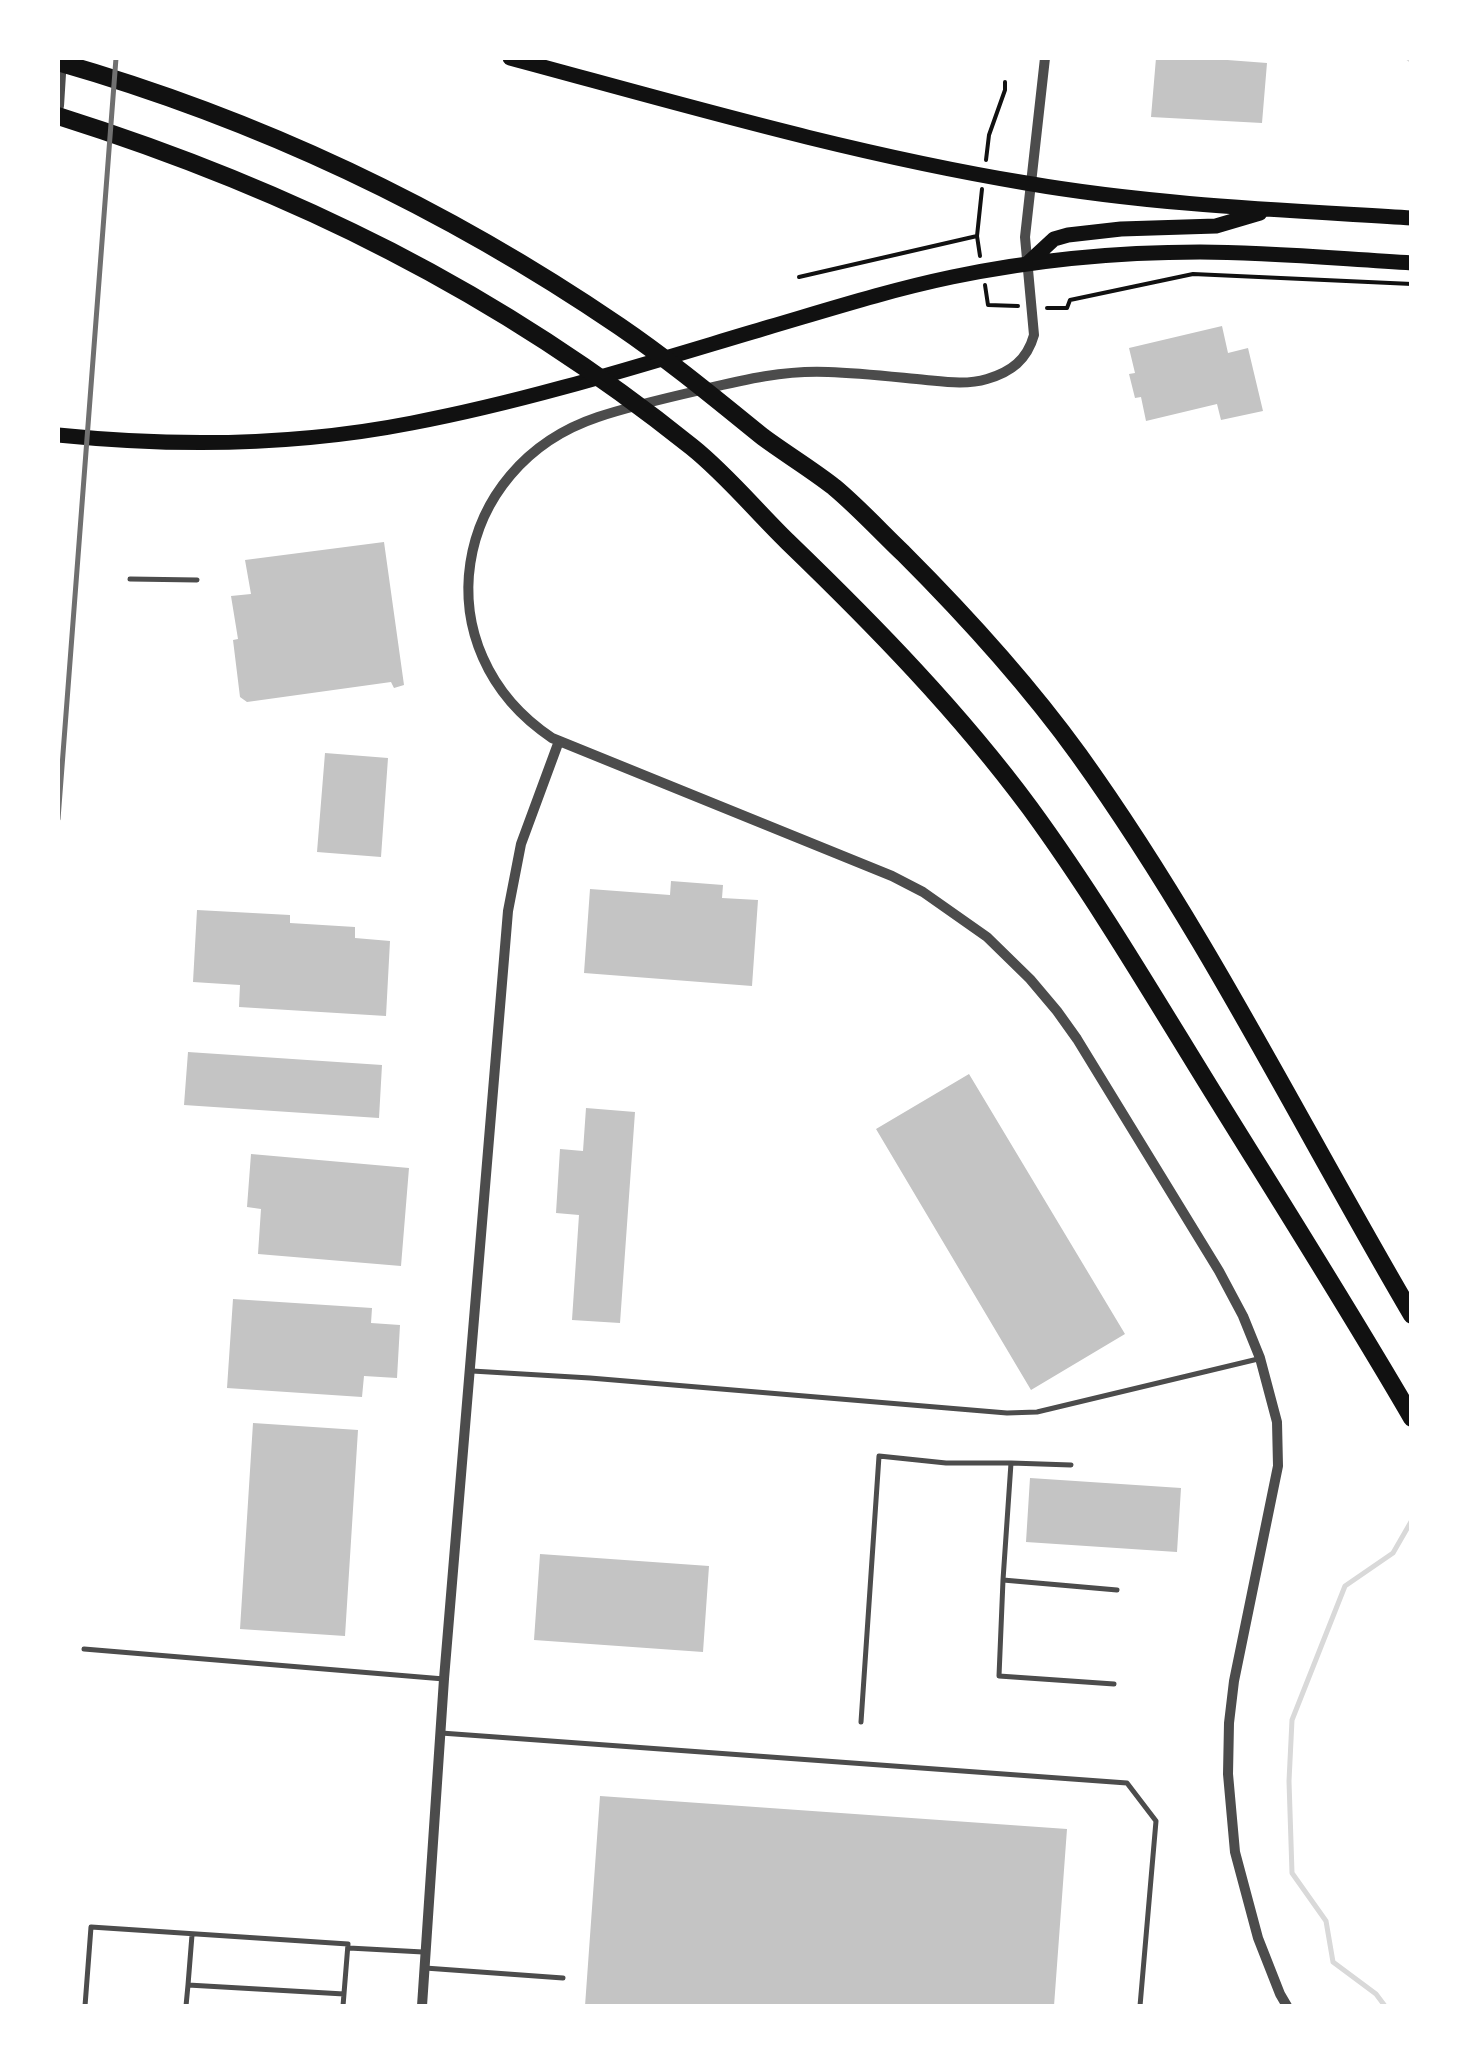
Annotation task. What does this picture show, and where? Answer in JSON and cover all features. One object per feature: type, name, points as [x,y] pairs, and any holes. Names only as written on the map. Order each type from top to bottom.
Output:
[{"type":"highway","points":[[59,60],[189,105],[409,200],[592,308],[834,487],[920,571],[1012,671],[1076,751],[1176,899],[1410,1312]]},
{"type":"highway","points":[[58,116],[184,159],[387,247],[536,335],[697,450],[934,692],[1032,810],[1113,930],[1412,1418]]},
{"type":"main road","points":[[510,58],[765,126],[906,160],[1030,184],[1164,201],[1409,218]]},
{"type":"main road","points":[[1027,264],[1054,239],[1068,235],[1216,226],[1268,210]]},
{"type":"main road","points":[[58,435],[159,442],[259,442],[413,423],[549,391],[856,301],[948,278],[1027,264],[1126,254],[1204,252],[1412,263]]},
{"type":"street","points":[[1045,58],[1025,237],[1034,336],[1017,365],[998,375],[964,383],[828,372],[766,376],[646,403],[573,426],[522,461],[490,503],[476,535],[469,569],[470,621],[501,691],[524,717],[559,741],[892,876],[923,892],[987,937],[1047,997],[1077,1039],[1219,1271],[1260,1358],[1277,1422],[1277,1473],[1234,1681],[1228,1774],[1235,1852],[1258,1938],[1287,2006]]},
{"type":"street","points":[[58,106],[59,60]]},
{"type":"street","points":[[422,2006],[444,1680],[510,893],[526,828],[559,741]]},
{"type":"lane","points":[[130,579],[197,580]]},
{"type":"lane","points":[[469,1371],[1007,1413],[1036,1412],[1260,1358]]},
{"type":"lane","points":[[861,1722],[879,1456],[946,1462],[1071,1464]]},
{"type":"lane","points":[[1010,1462],[999,1676],[1114,1684]]},
{"type":"lane","points":[[1003,1580],[1117,1590]]},
{"type":"lane","points":[[84,1649],[444,1680]]},
{"type":"lane","points":[[441,1733],[1127,1783],[1156,1821],[1140,2006]]},
{"type":"lane","points":[[85,2006],[91,1927],[348,1944],[343,2006]]},
{"type":"lane","points":[[186,2006],[192,1934]]},
{"type":"lane","points":[[348,1948],[426,1952]]},
{"type":"lane","points":[[425,1968],[563,1978]]},
{"type":"lane","points":[[188,1985],[344,1994]]},
{"type":"path","points":[[986,155],[1006,82]]},
{"type":"path","points":[[979,250],[981,201]]},
{"type":"path","points":[[799,278],[977,236]]},
{"type":"path","points":[[1061,308],[1067,308],[1070,300],[1193,274],[1412,284]]},
{"type":"path","points":[[987,301],[988,305],[999,306]]},
{"type":"building","points":[[1156,58],[1267,63],[1262,123],[1151,117]]},
{"type":"building","points":[[1222,326],[1228,353],[1248,348],[1263,411],[1221,420],[1217,404],[1146,421],[1141,397],[1135,398],[1129,374],[1135,373],[1129,348]]},
{"type":"building","points":[[384,542],[404,685],[394,688],[391,682],[247,702],[240,697],[233,640],[238,639],[231,596],[251,594],[245,560]]},
{"type":"building","points":[[325,753],[388,758],[381,857],[317,852]]},
{"type":"building","points":[[671,881],[723,885],[722,898],[758,900],[752,986],[584,973],[590,889],[670,895]]},
{"type":"building","points":[[197,910],[290,915],[290,923],[355,927],[355,938],[390,941],[386,1016],[239,1007],[240,985],[193,982]]},
{"type":"building","points":[[188,1052],[382,1065],[379,1118],[184,1105]]},
{"type":"building","points":[[969,1074],[1125,1334],[1031,1390],[876,1129]]},
{"type":"building","points":[[586,1108],[635,1112],[620,1323],[572,1320],[579,1215],[556,1213],[560,1149],[583,1151]]},
{"type":"building","points":[[251,1154],[409,1168],[401,1266],[258,1254],[261,1209],[247,1207]]},
{"type":"building","points":[[233,1299],[372,1308],[371,1323],[400,1325],[397,1378],[364,1376],[362,1397],[227,1388]]},
{"type":"building","points":[[253,1423],[358,1430],[345,1636],[240,1629]]},
{"type":"building","points":[[1030,1478],[1181,1488],[1177,1552],[1026,1542]]},
{"type":"building","points":[[540,1554],[709,1566],[703,1652],[534,1640]]},
{"type":"building","points":[[600,1796],[1067,1829],[1054,2006],[585,2006]]},
{"type":"waterway","points":[[1408,58],[1412,61]]},
{"type":"waterway","points":[[1385,2006],[1376,1994],[1333,1962],[1326,1921],[1292,1873],[1292,1720],[1345,1586],[1393,1553],[1412,1520]]},
{"type":"railway","points":[[58,819],[116,58]]}]
